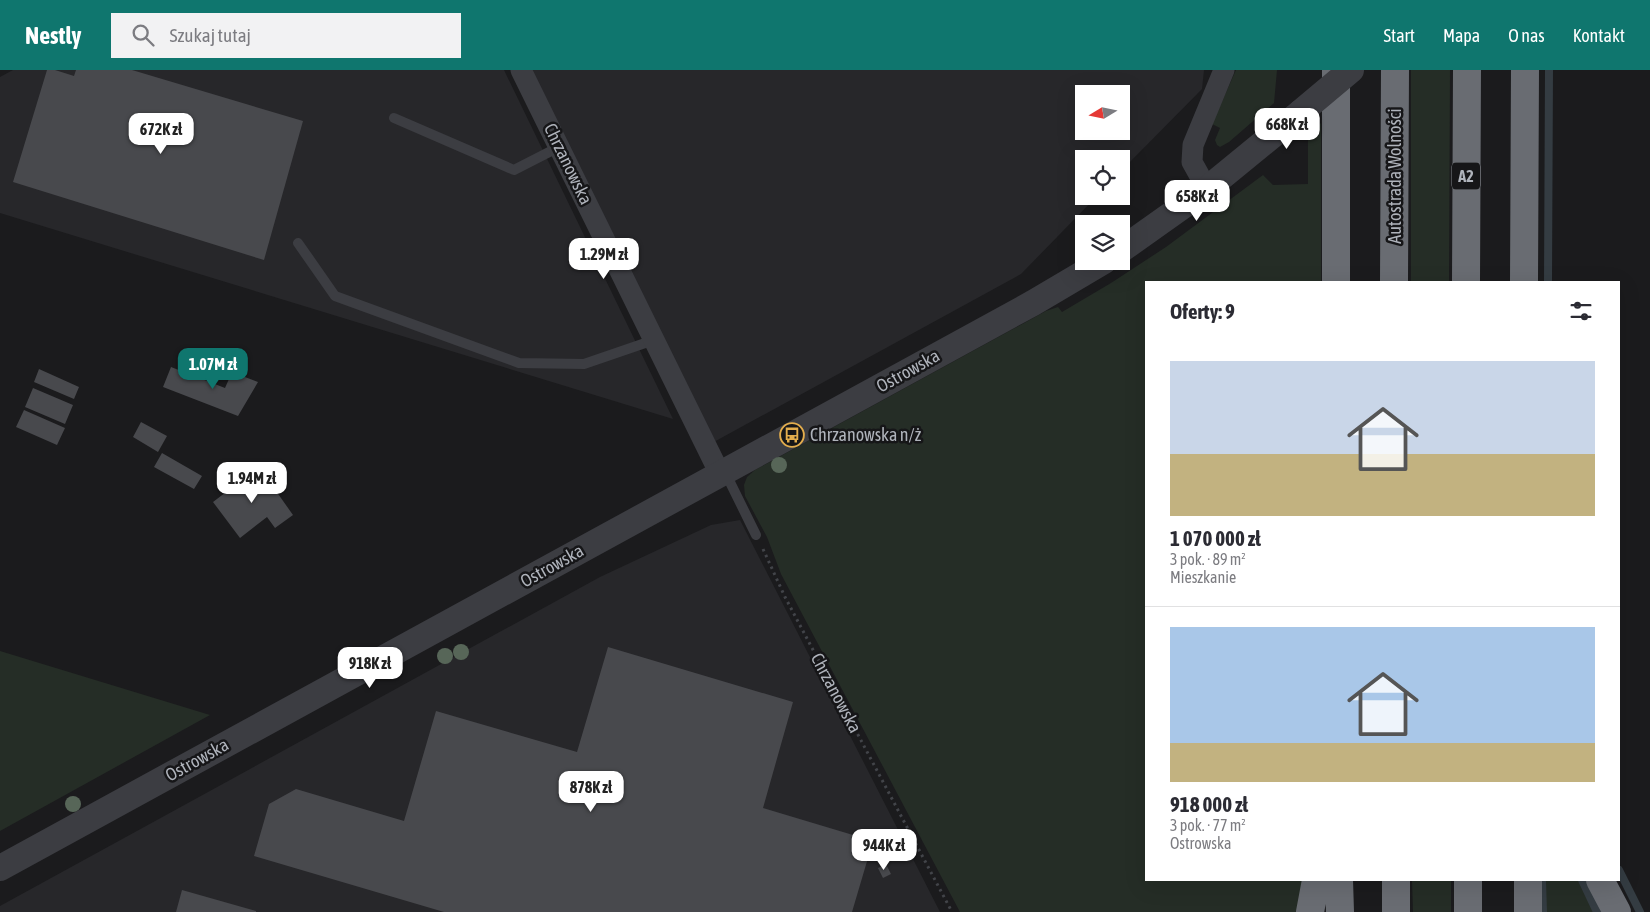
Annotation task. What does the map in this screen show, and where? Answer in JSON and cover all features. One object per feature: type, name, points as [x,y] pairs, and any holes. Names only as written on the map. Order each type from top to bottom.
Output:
[{"type":"highway","points":[[1336,70],[1336,281]]},
{"type":"highway","name":"Autostrada Wolności","points":[[1394,281],[1395,70]]},
{"type":"highway","name":"A2","points":[[1466,281],[1467,70]]},
{"type":"highway","points":[[1524,281],[1525,70]]},
{"type":"highway","points":[[1310,912],[1316,881]]},
{"type":"highway","points":[[1339,881],[1340,912]]},
{"type":"highway","points":[[1396,881],[1396,912]]},
{"type":"highway","points":[[1468,881],[1468,912]]},
{"type":"highway","points":[[1528,881],[1528,912]]},
{"type":"highway","points":[[1601,881],[1617,912]]},
{"type":"street","name":"Chrzanowska","points":[[521,70],[722,473]]},
{"type":"street","points":[[1207,190],[1192,162],[1193,145],[1224,70]]},
{"type":"street","points":[[1130,244],[1207,190],[1351,70]]},
{"type":"street","name":"Ostrowska","points":[[0,868],[1040,299],[1089,270]]},
{"type":"lane","points":[[394,118],[514,170],[559,146]]},
{"type":"lane","points":[[298,243],[335,296],[519,363],[584,364],[654,340]]},
{"type":"lane","name":"Chrzanowska","points":[[722,473],[756,535]]},
{"type":"path","name":"Chrzanowska","points":[[756,535],[785,597],[952,912]]},
{"type":"shaded area","points":[[13,70],[504,70],[673,419],[0,213],[0,77]]},
{"type":"shaded area","points":[[531,70],[1204,70],[1202,89],[1130,162],[1130,150],[1075,150],[1075,205],[1088,205],[1078,215],[1075,215],[1075,219],[1021,274],[712,443]]},
{"type":"shaded area","points":[[1236,70],[1277,70],[1274,103],[1229,142],[1220,147],[1215,140],[1220,128],[1212,124]]},
{"type":"shaded area","points":[[1411,70],[1450,70],[1449,281],[1411,281]]},
{"type":"shaded area","points":[[1321,123],[1321,281],[1145,281],[1145,881],[1303,881],[1297,912],[960,912],[781,574],[767,537],[745,496],[744,485],[747,477],[755,470],[1046,311],[1058,307],[1062,312],[1166,247],[1263,175],[1273,185],[1308,184],[1308,135]]},
{"type":"shaded area","points":[[740,520],[940,912],[0,912],[0,906],[600,577],[711,525]]},
{"type":"shaded area","points":[[0,651],[210,715],[0,831]]},
{"type":"shaded area","points":[[1412,881],[1451,881],[1451,912],[1413,912]]},
{"type":"shaded area","points":[[1535,881],[1589,881],[1604,912],[1535,912]]},
{"type":"building","points":[[47,70],[55,70],[74,76],[76,70],[132,70],[303,121],[264,260],[13,182]]},
{"type":"building","points":[[171,367],[225,388],[232,372],[258,382],[238,416],[163,387]]},
{"type":"building","points":[[39,369],[79,387],[74,399],[34,382]]},
{"type":"building","points":[[33,388],[73,405],[65,424],[25,407]]},
{"type":"building","points":[[24,410],[65,428],[57,445],[16,427]]},
{"type":"building","points":[[141,422],[167,436],[158,452],[133,437]]},
{"type":"building","points":[[162,453],[202,476],[194,489],[154,467]]},
{"type":"building","points":[[259,467],[293,515],[275,528],[267,517],[240,538],[213,502]]},
{"type":"building","points":[[608,647],[793,702],[763,808],[873,841],[852,912],[444,912],[254,856],[269,804],[296,789],[404,821],[436,711],[577,752]]},
{"type":"building","points":[[886,864],[891,874],[883,878],[878,868]]},
{"type":"building","points":[[182,890],[256,911],[256,912],[176,912]]},
{"type":"waterway","points":[[1548,281],[1549,70]]},
{"type":"waterway","points":[[1620,872],[1640,912]]},
{"type":"waterway","points":[[1542,881],[1543,912]]},
{"type":"waterway","points":[[1582,881],[1597,912]]},
{"type":"place","name":"Chrzanowska n/ż","points":[[792,435]]}]
